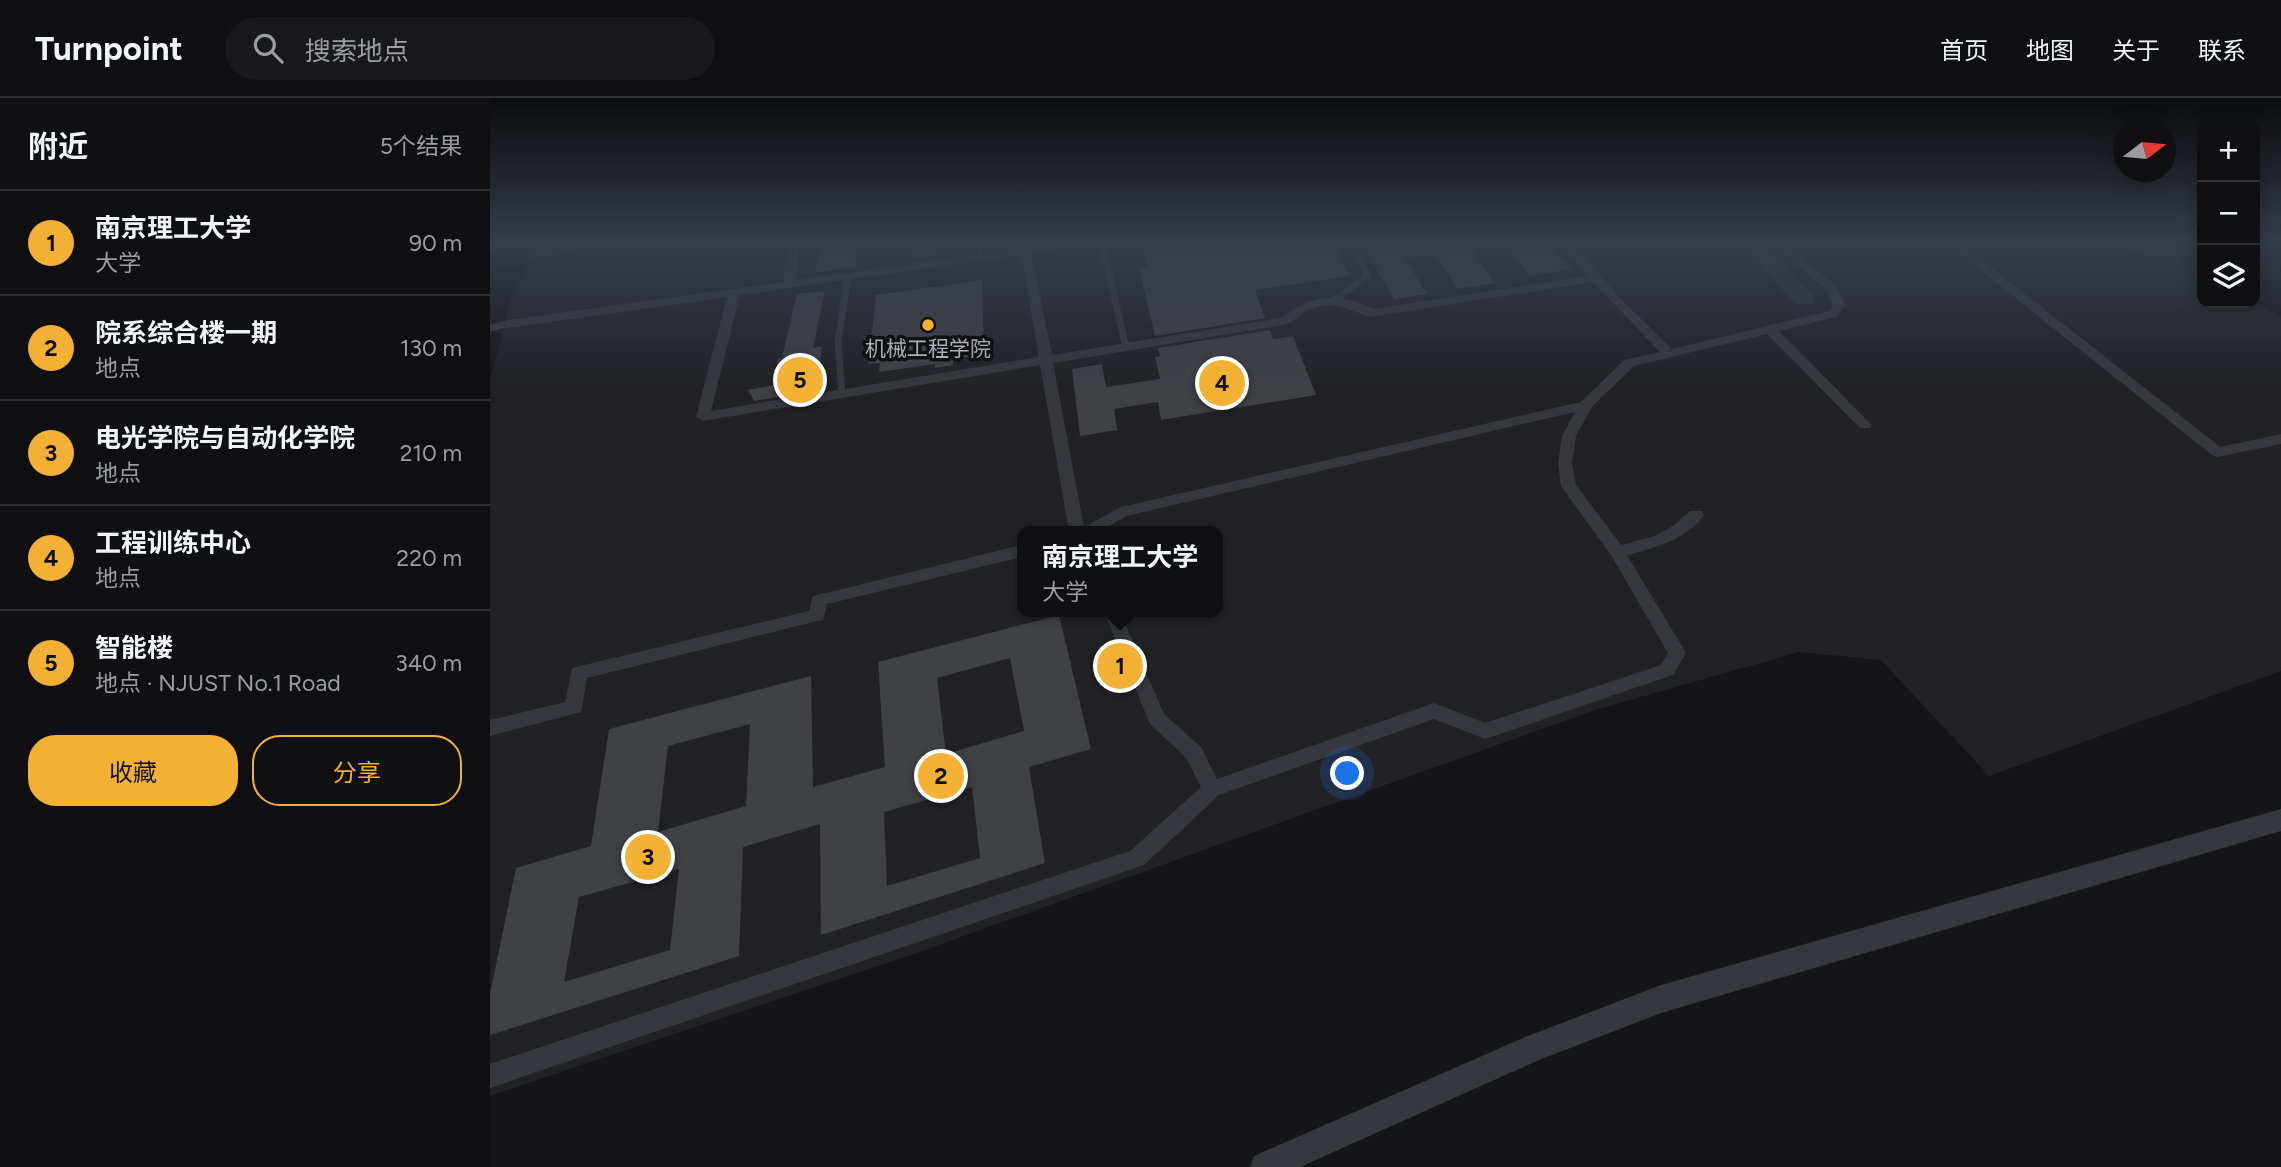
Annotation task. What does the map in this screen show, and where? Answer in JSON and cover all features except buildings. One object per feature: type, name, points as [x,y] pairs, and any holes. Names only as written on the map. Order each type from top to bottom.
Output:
[{"type":"street","points":[[509,324],[755,290]]},
{"type":"street","points":[[1033,290],[1076,526]]},
{"type":"street","points":[[734,293],[703,417],[1284,321],[1299,308],[1335,299],[1359,306],[1370,313],[1519,290]]},
{"type":"street","points":[[1608,290],[1670,354]]},
{"type":"street","points":[[490,1076],[1137,858],[1213,789],[1434,711],[1485,731],[1667,670],[1677,653],[1617,551],[1569,486],[1564,463],[1569,436],[1586,405],[1629,363],[1833,314],[1839,306],[1832,290]]},
{"type":"street","points":[[2012,290],[2217,452],[2281,439]]},
{"type":"street","points":[[1770,329],[1865,425]]},
{"type":"street","points":[[1097,526],[1121,512],[1586,405]]},
{"type":"street","points":[[1617,551],[1655,543],[1683,529],[1696,515]]},
{"type":"street","points":[[490,728],[574,708],[578,673],[817,615],[818,600],[1017,552]]},
{"type":"street","points":[[1114,617],[1157,719],[1194,753],[1213,789]]},
{"type":"street","points":[[1265,1167],[1533,1048],[1661,999],[2281,820]]},
{"type":"lane","points":[[842,394],[838,341],[846,290]]},
{"type":"lane","points":[[1114,290],[1126,347]]},
{"type":"lane","points":[[1335,299],[1348,290]]},
{"type":"lane","points":[[490,328],[509,324]]},
{"type":"shaded area","points":[[516,290],[2197,290],[2197,308],[2260,308],[2260,305],[2281,317],[2281,671],[1989,776],[1881,660],[1799,652],[1595,710],[919,952],[490,1096],[490,381],[510,302]]},
{"type":"waterway","points":[[1795,290],[1804,299]]},
{"type":"place","name":"机械工程学院","points":[[928,325]]},
{"type":"place","name":"智能楼","points":[[800,380]]},
{"type":"place","name":"工程训练中心","points":[[1222,383]]},
{"type":"place","name":"南京理工大学","points":[[1120,666]]},
{"type":"place","name":"院系综合楼一期","points":[[941,776]]},
{"type":"place","name":"电光学院与自动化学院","points":[[648,857]]}]
